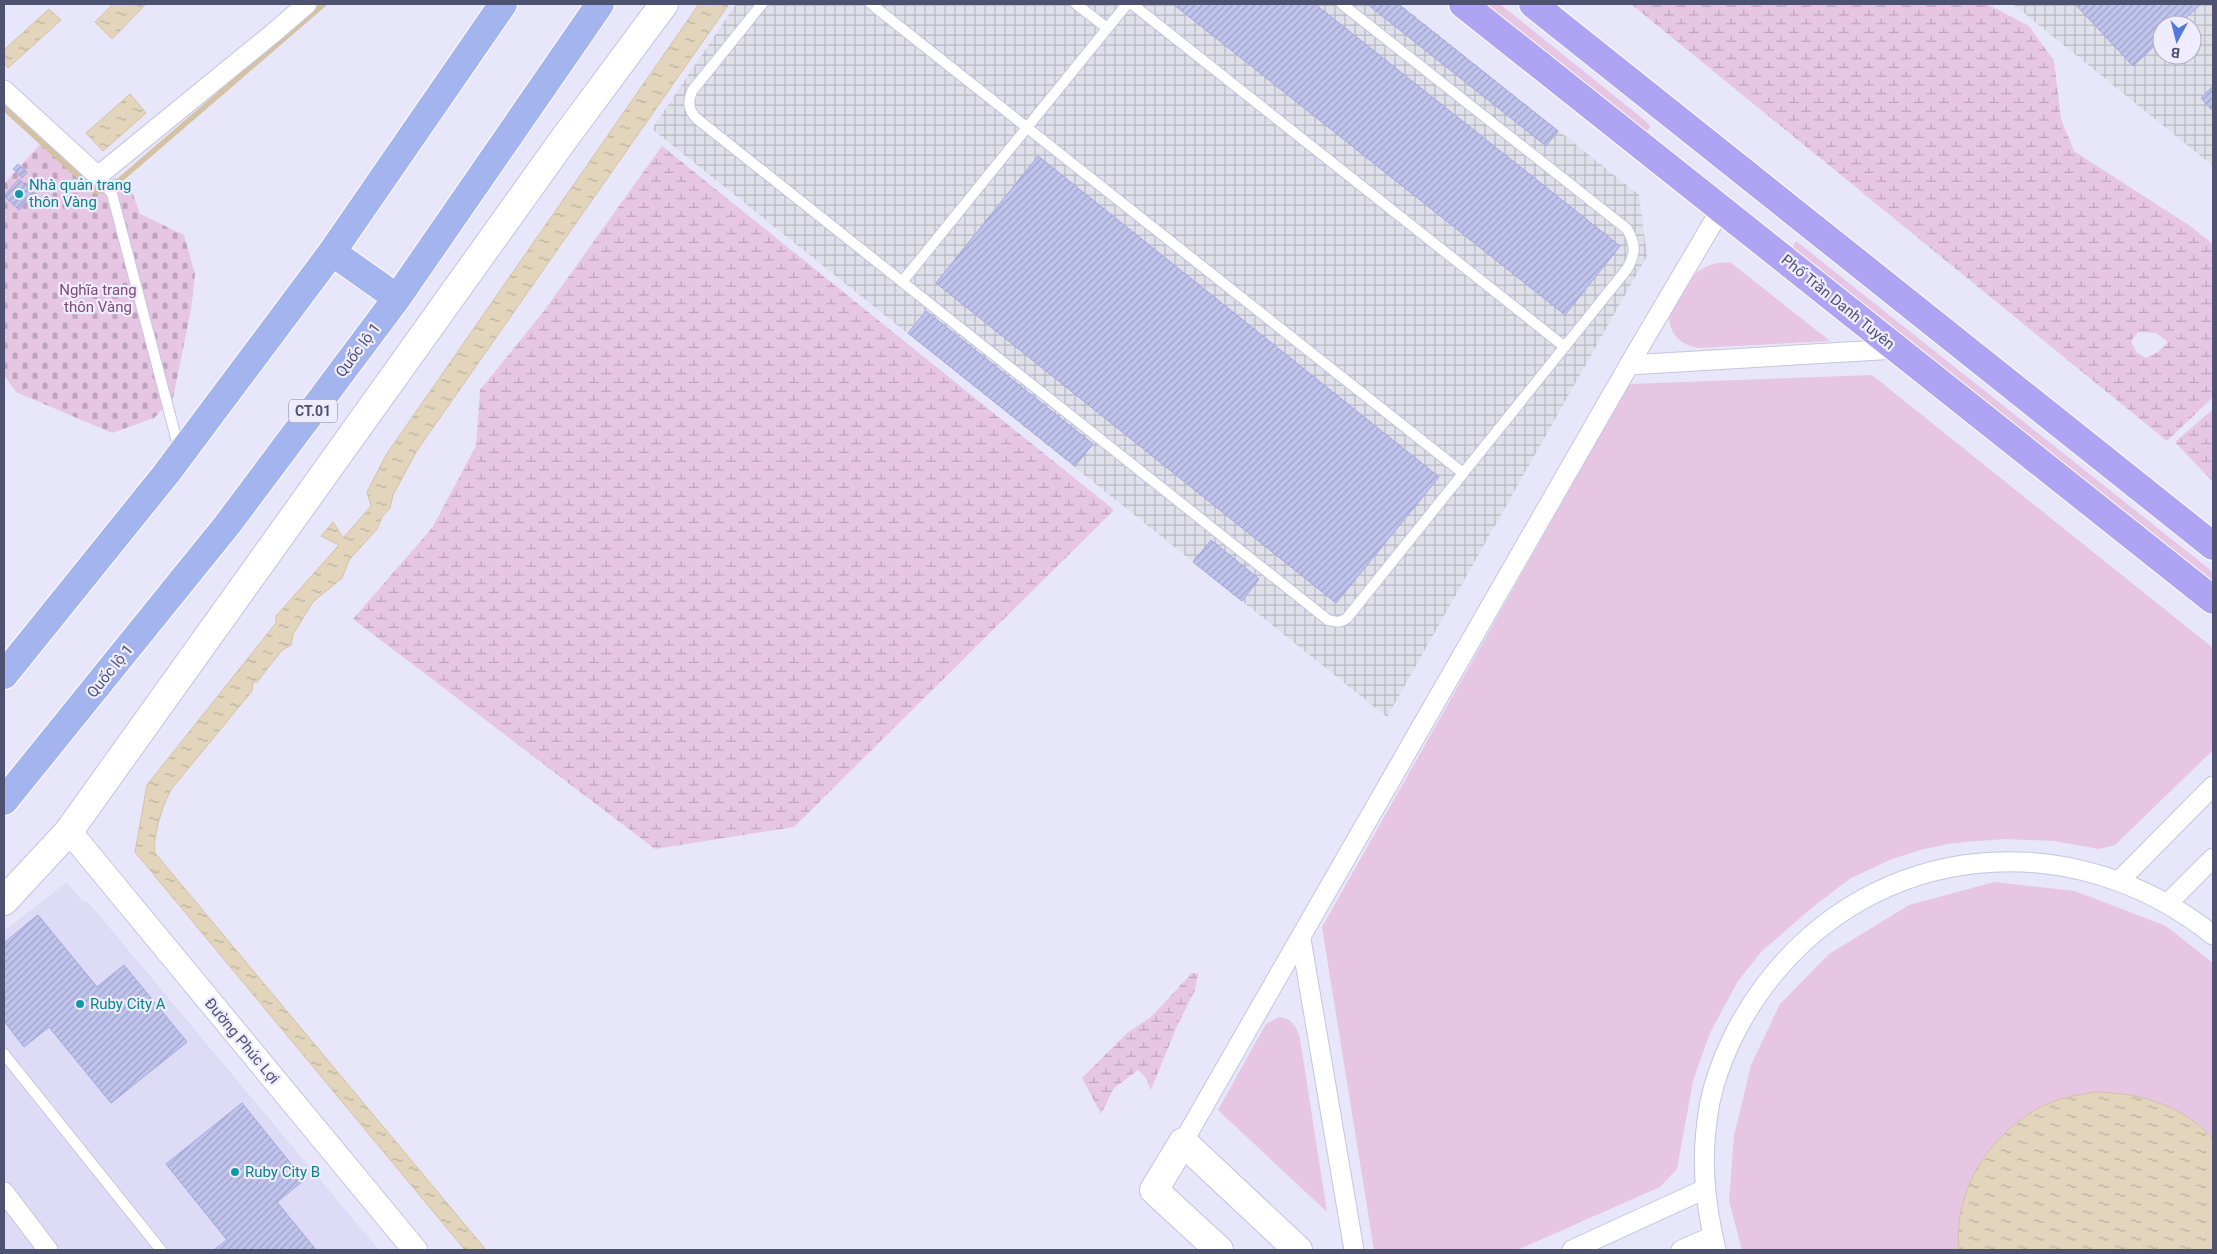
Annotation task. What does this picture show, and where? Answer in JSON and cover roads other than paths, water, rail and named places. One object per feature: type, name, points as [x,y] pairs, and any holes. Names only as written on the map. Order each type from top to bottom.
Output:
[{"type":"highway","points":[[4,675],[180,455],[332,252],[503,4]]},
{"type":"highway","name":"Quốc lộ 1","points":[[4,801],[227,525],[397,298],[600,4]]},
{"type":"highway","points":[[332,252],[397,298]]},
{"type":"main road","points":[[4,900],[69,831],[556,151],[664,4]]},
{"type":"main road","name":"Phố Trần Danh Tuyên","points":[[1463,4],[2213,600]]},
{"type":"main road","points":[[1533,4],[2213,546]]},
{"type":"main road","points":[[1721,209],[1746,174]]},
{"type":"main road","points":[[1218,1250],[1154,1190],[1183,1142],[1298,1250]]},
{"type":"street","points":[[4,90],[98,176],[307,4]]},
{"type":"street","points":[[1183,1142],[1629,365],[1721,209]]},
{"type":"street","points":[[1629,365],[1897,349]]},
{"type":"street","points":[[2120,880],[2213,786]]},
{"type":"street","name":"Đường Phúc Lợi","points":[[69,831],[415,1250]]},
{"type":"street","points":[[2168,903],[2213,858]]},
{"type":"street","points":[[1682,1250],[1714,1243],[1706,1205],[1704,1152],[1711,1101],[1726,1050],[1751,1004],[1782,962],[1821,926],[1865,898],[1913,876],[1964,864],[2017,860],[2069,866],[2120,880],[2168,903],[2213,935]]},
{"type":"street","points":[[1301,939],[1354,1250]]},
{"type":"street","points":[[1572,1250],[1705,1190]]},
{"type":"street","points":[[4,1192],[48,1250]]},
{"type":"lane","points":[[762,4],[692,91],[689,100],[690,110],[696,118],[1328,620],[1335,622],[1341,622],[1347,618],[1565,346],[1634,256],[1633,240],[1627,229],[1342,4]]},
{"type":"lane","points":[[871,4],[1463,473]]},
{"type":"lane","points":[[1076,4],[1107,28]]},
{"type":"lane","points":[[902,282],[1127,4]]},
{"type":"lane","points":[[1132,4],[1565,346]]},
{"type":"lane","points":[[98,176],[112,194],[180,455]]},
{"type":"lane","points":[[4,1054],[161,1250]]},
{"type":"water","points":[[113,4],[146,4],[112,39],[95,22]]},
{"type":"water","points":[[699,4],[729,4],[416,452],[393,495],[390,508],[382,517],[377,529],[349,560],[342,578],[313,602],[293,634],[291,645],[282,650],[257,682],[253,682],[252,691],[173,787],[166,800],[155,838],[155,853],[486,1250],[465,1250],[135,852],[147,785],[276,623],[276,616],[339,545],[321,536],[333,522],[343,538],[371,506],[367,492],[386,455]]},
{"type":"water","points":[[49,9],[61,20],[8,68],[4,63],[4,50]]},
{"type":"water","points":[[130,94],[146,113],[103,151],[86,133]]},
{"type":"water","points":[[2095,1092],[2128,1095],[2160,1103],[2188,1117],[2213,1139],[2213,1250],[1959,1250],[1959,1227],[1962,1205],[1970,1183],[1993,1145],[2027,1115],[2047,1104]]},
{"type":"waterway","points":[[4,108],[95,191],[103,191],[121,179],[324,4]]},
{"type":"place","name":"Nhà quản trang thôn Vàng","points":[[19,194]]},
{"type":"place","name":"Ruby City A","points":[[80,1004]]},
{"type":"place","name":"Ruby City B","points":[[235,1172]]},
{"type":"park label","name":"Nghĩa trang thôn Vàng","points":[[98,298]]}]
